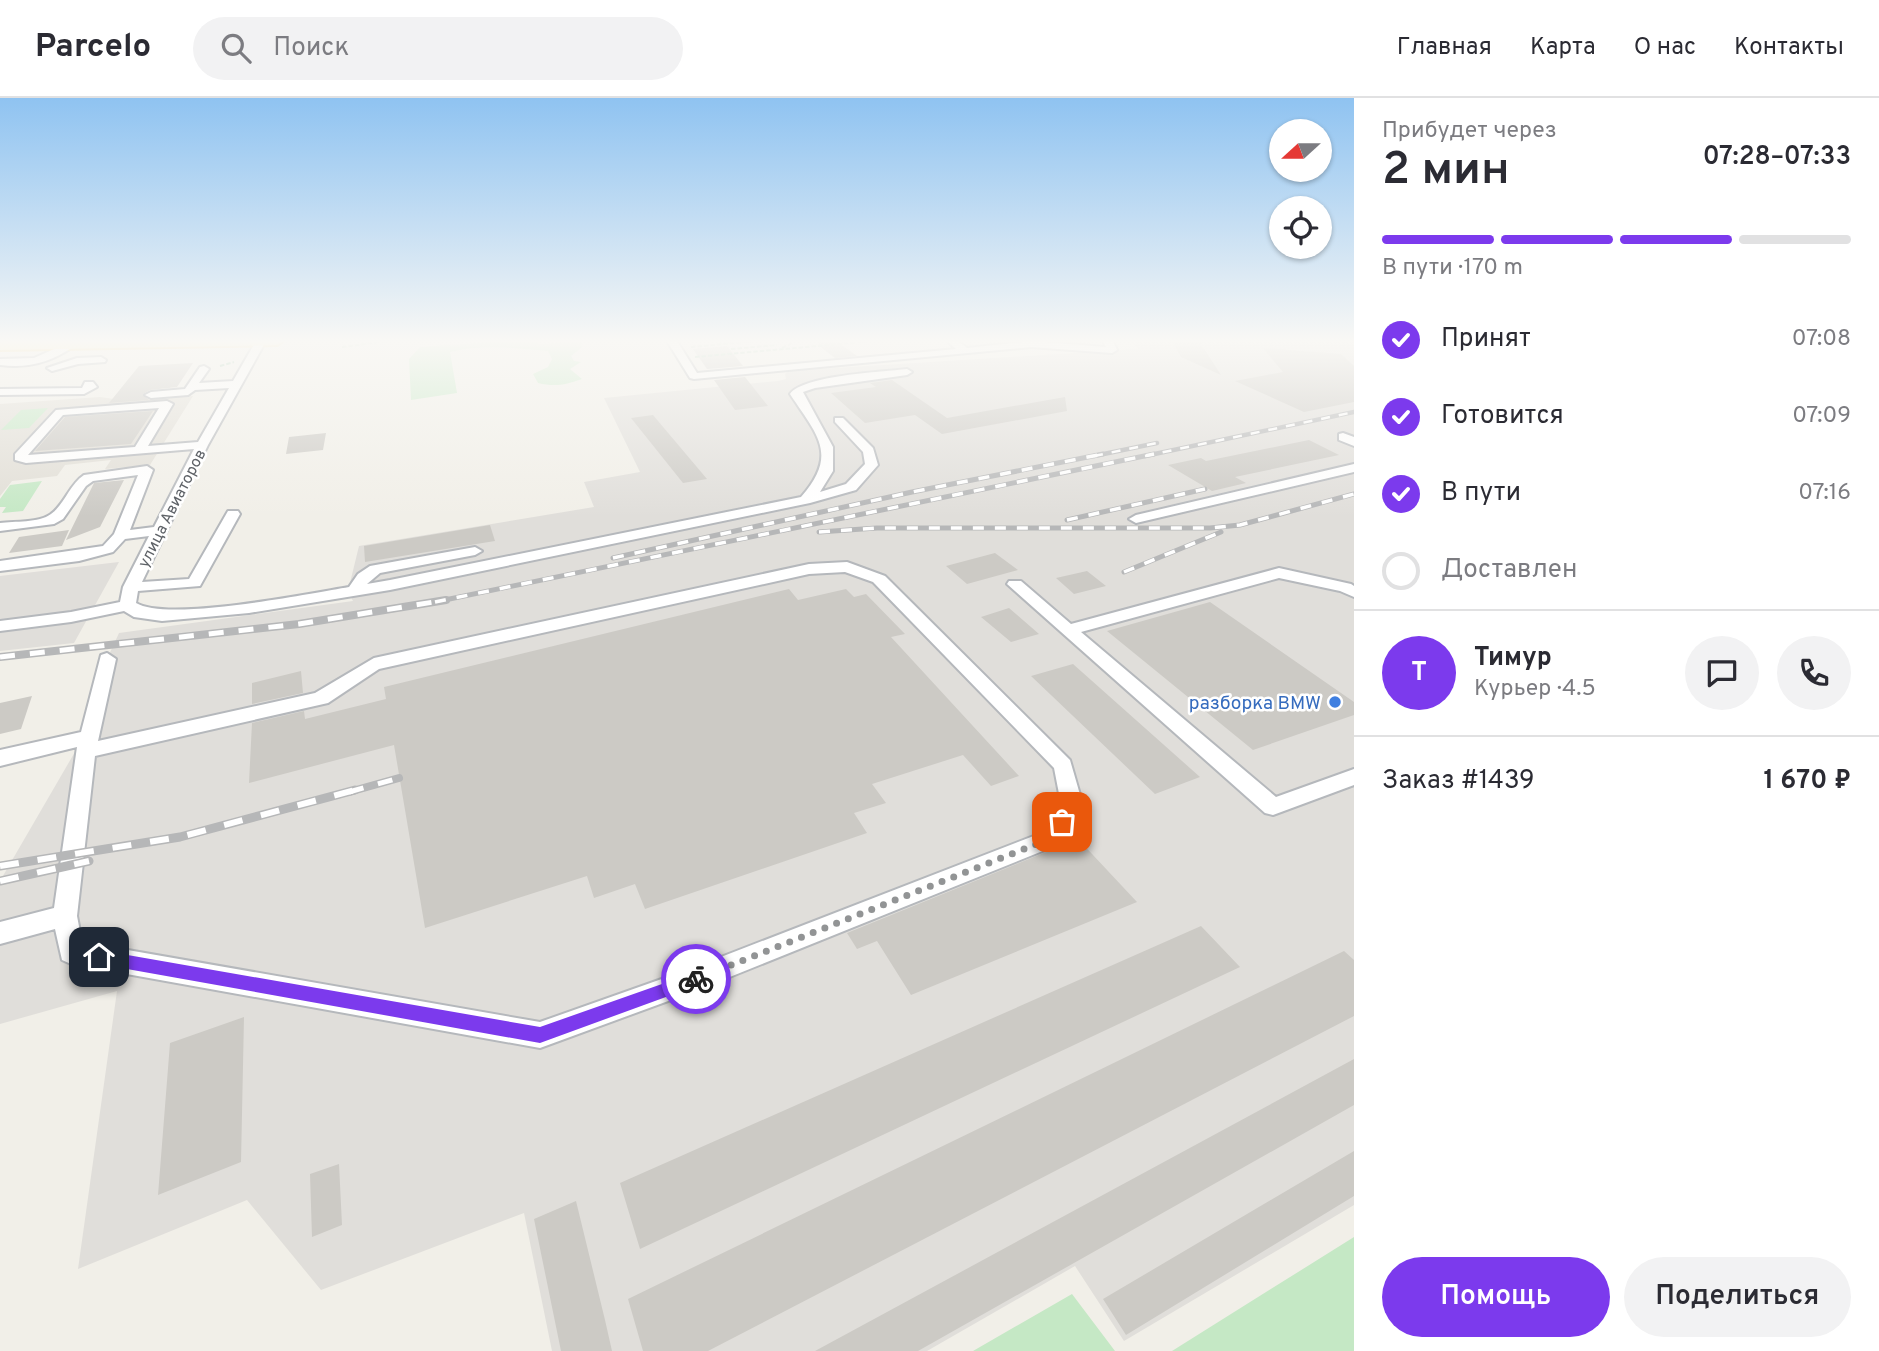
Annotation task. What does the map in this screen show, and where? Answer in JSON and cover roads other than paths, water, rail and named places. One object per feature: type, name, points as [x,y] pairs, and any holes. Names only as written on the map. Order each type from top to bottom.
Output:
[{"type":"street","name":"улица Авиаторов","points":[[127,605],[131,587],[227,399]]},
{"type":"street","points":[[799,399],[830,453],[828,471],[820,485],[805,500]]},
{"type":"street","points":[[139,450],[167,404],[60,412],[19,457],[26,459],[202,445]]},
{"type":"street","points":[[0,626],[71,617],[127,605],[140,613],[162,616],[249,608],[354,591],[805,500],[851,487],[872,465],[869,452],[839,420]]},
{"type":"street","points":[[1136,519],[1354,468]]},
{"type":"street","points":[[0,527],[50,521],[58,516],[80,483],[89,478],[147,470],[121,535]]},
{"type":"street","points":[[131,587],[194,583],[233,514]]},
{"type":"street","points":[[354,591],[375,569],[475,551]]},
{"type":"street","points":[[0,758],[88,744],[321,698],[374,664],[809,569],[847,567],[879,579],[1063,765],[1072,805],[1052,838],[690,981],[540,1035],[71,952],[65,916],[88,744],[107,659]]},
{"type":"street","points":[[1068,630],[1279,573],[1345,587],[1354,592]]},
{"type":"street","points":[[1015,584],[1273,807],[1354,777]]},
{"type":"street","points":[[0,933],[65,916]]},
{"type":"lane","points":[[0,566],[89,554],[108,549],[121,535],[159,531]]},
{"type":"railway","points":[[1145,456],[1354,412]]},
{"type":"railway","points":[[1094,456],[1157,443]]},
{"type":"railway","points":[[613,558],[912,492],[1103,454]]},
{"type":"railway","points":[[440,601],[1154,454]]},
{"type":"railway","points":[[1067,520],[1205,489]]},
{"type":"railway","points":[[819,532],[877,528],[1210,528],[1240,525],[1354,494]]},
{"type":"railway","points":[[1124,572],[1221,532]]},
{"type":"railway","points":[[440,601],[446,600]]},
{"type":"railway","points":[[0,657],[299,624],[440,601]]},
{"type":"railway","points":[[435,602],[440,601]]},
{"type":"railway","points":[[349,792],[399,778]]},
{"type":"railway","points":[[0,866],[180,837],[355,790]]},
{"type":"railway","points":[[0,881],[89,861]]},
{"type":"place","name":"разборка BMW","points":[[1335,702]]}]
